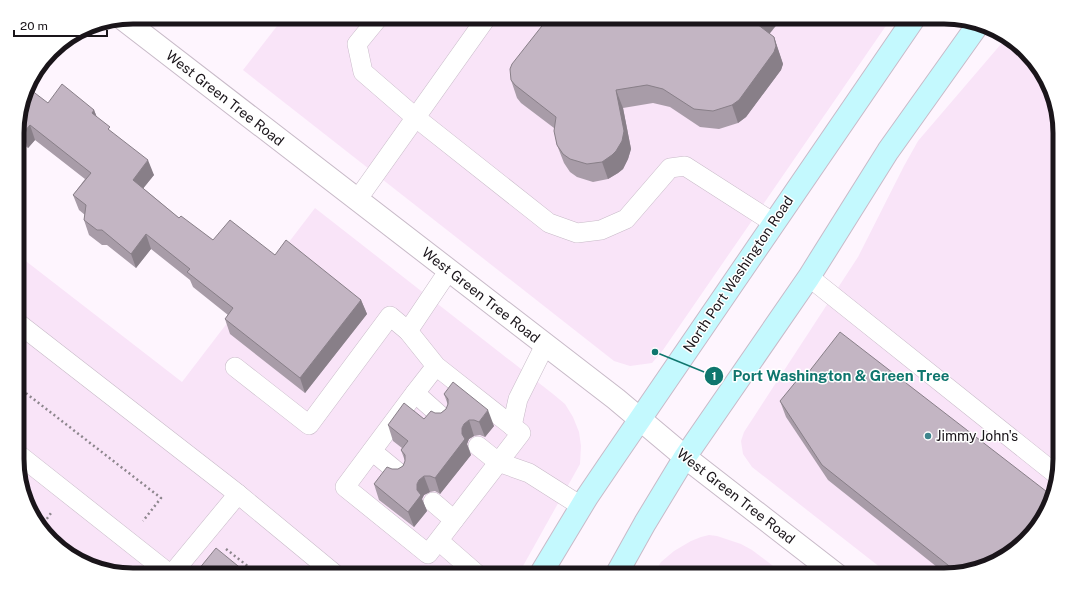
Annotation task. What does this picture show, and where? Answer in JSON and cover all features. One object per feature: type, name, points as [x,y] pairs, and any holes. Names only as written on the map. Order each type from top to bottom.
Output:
[{"type":"main road","name":"North Port Washington Road","points":[[544,568],[581,506],[640,418],[910,24]]},
{"type":"main road","points":[[620,568],[645,523],[686,457],[809,277],[888,151],[975,29]]},
{"type":"street","name":"West Green Tree Road","points":[[130,24],[640,418],[686,457],[828,568]]},
{"type":"lane","points":[[373,24],[357,44],[363,72],[415,117],[549,223],[577,233],[601,230],[626,219],[670,168],[685,166],[774,223]]},
{"type":"lane","points":[[357,200],[482,24]]},
{"type":"lane","points":[[408,331],[449,270]]},
{"type":"lane","points":[[809,277],[1052,471]]},
{"type":"lane","points":[[235,367],[309,425],[390,316],[408,331],[436,366],[521,433],[428,554],[345,487],[436,366]]},
{"type":"lane","points":[[24,327],[238,494],[328,568]]},
{"type":"lane","points":[[512,426],[518,399],[545,345]]},
{"type":"lane","points":[[415,393],[443,418]]},
{"type":"lane","points":[[478,446],[498,462],[529,473],[581,506]]},
{"type":"lane","points":[[372,451],[400,474]]},
{"type":"lane","points":[[24,459],[162,568]]},
{"type":"lane","points":[[177,568],[238,494]]},
{"type":"lane","points":[[433,502],[454,520]]},
{"type":"lane","points":[[439,541],[470,568]]},
{"type":"path","points":[[24,392],[161,498],[128,541]]},
{"type":"path","points":[[205,533],[251,568]]},
{"type":"shaded area","points":[[279,24],[887,24],[663,350],[652,363],[630,366],[614,361],[243,70]]},
{"type":"shaded area","points":[[1003,42],[1026,61],[1035,72],[1042,85],[1051,112],[1053,126],[1053,466],[1047,494],[1042,507],[1031,525],[968,565],[951,568],[881,568],[752,467],[743,454],[741,441],[744,432],[858,257],[918,141]]},
{"type":"shaded area","points":[[315,208],[565,404],[573,417],[579,432],[581,446],[580,464],[522,568],[133,568],[119,567],[91,560],[67,546],[42,520],[35,507],[26,480],[24,459],[24,260],[182,382]]},
{"type":"shaded area","points":[[709,535],[717,536],[741,544],[752,550],[776,568],[657,568],[661,562],[674,551],[701,537]]},
{"type":"building","points":[[543,24],[757,24],[774,37],[776,46],[774,52],[739,100],[732,105],[713,111],[694,109],[663,89],[647,85],[616,90],[624,131],[622,141],[616,151],[602,162],[587,164],[570,159],[563,154],[557,145],[554,131],[556,117],[515,85],[511,80],[510,69],[512,64]]},
{"type":"building","points":[[62,84],[94,110],[92,113],[110,127],[108,129],[148,160],[133,180],[179,218],[181,216],[213,240],[230,220],[275,255],[286,240],[361,300],[300,378],[225,319],[233,308],[187,272],[190,269],[146,234],[131,254],[102,230],[97,230],[84,220],[86,205],[73,195],[91,173],[30,125],[24,132],[25,119],[33,91],[48,103]]},
{"type":"building","points":[[840,332],[1047,492],[1042,507],[1031,525],[1005,550],[979,562],[952,568],[822,465],[780,401],[798,379],[801,382]]},
{"type":"building","points":[[453,382],[488,410],[479,422],[469,420],[464,424],[462,434],[465,439],[435,478],[424,476],[419,480],[417,490],[421,495],[408,512],[374,484],[387,467],[398,469],[403,466],[405,461],[405,455],[401,450],[408,441],[388,425],[404,403],[424,419],[431,411],[441,413],[446,409],[448,404],[448,399],[444,394]]},
{"type":"building","points":[[216,548],[240,568],[200,568]]},
{"type":"place","name":"Port Washington & Green Tree","points":[[655,352]]},
{"type":"place","name":"Jimmy John's","points":[[928,436]]}]
